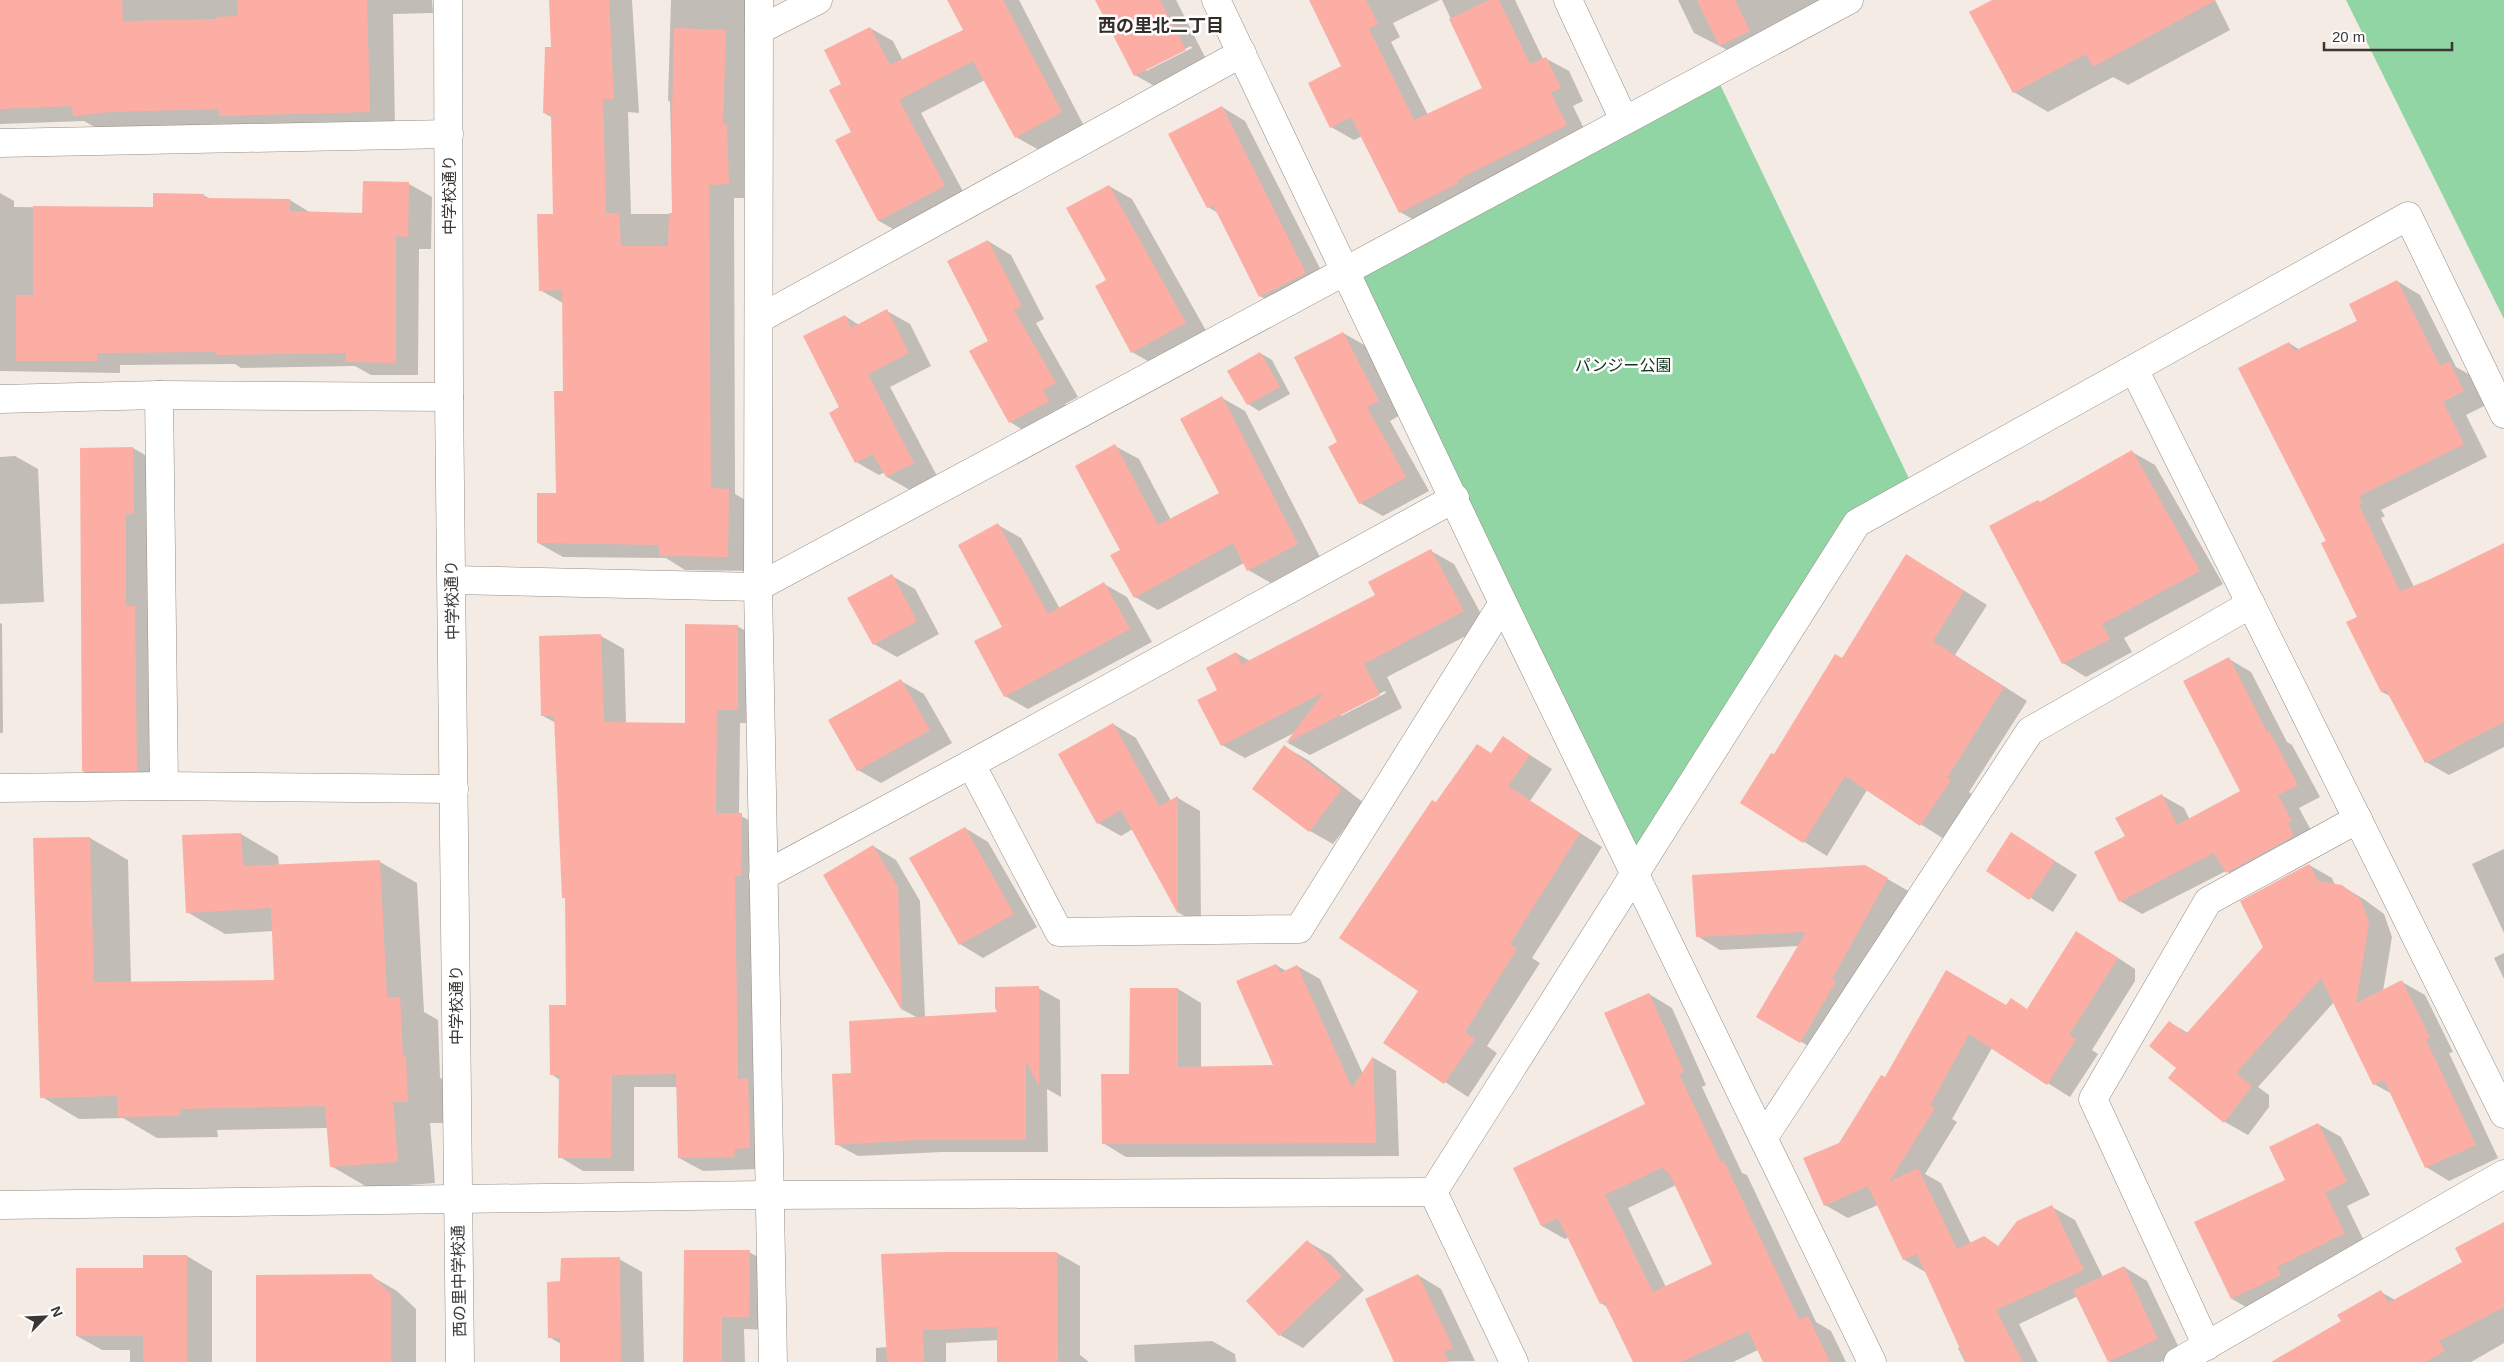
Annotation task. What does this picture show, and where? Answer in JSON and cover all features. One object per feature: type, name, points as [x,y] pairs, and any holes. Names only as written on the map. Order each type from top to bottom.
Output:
[{"type":"street","name":"中学校通り","points":[[448,0],[449,397],[453,580],[458,1199]]},
{"type":"street","points":[[759,0],[758,587],[773,1362]]},
{"type":"street","points":[[759,30],[818,0]]},
{"type":"street","points":[[1216,0],[1455,498],[1503,603],[1872,1362]]},
{"type":"street","points":[[1568,0],[1624,120]]},
{"type":"street","points":[[453,580],[758,587],[1849,0]]},
{"type":"street","points":[[759,319],[1242,53]]},
{"type":"street","points":[[0,143],[449,134]]},
{"type":"street","points":[[1433,1192],[1857,523],[2408,216],[2504,414]]},
{"type":"street","points":[[2134,369],[2504,1114]]},
{"type":"street","points":[[0,400],[160,395],[449,397]]},
{"type":"street","points":[[160,395],[164,786]]},
{"type":"street","points":[[763,876],[1455,498]]},
{"type":"street","points":[[971,764],[1059,932],[1299,929],[1503,603]]},
{"type":"street","points":[[1764,1137],[2030,732],[2251,604]]},
{"type":"street","points":[[0,788],[164,786],[454,789]]},
{"type":"street","points":[[2207,1346],[2093,1099],[2208,901],[2358,819]]},
{"type":"street","points":[[2178,1362],[2504,1174]]},
{"type":"street","points":[[0,1205],[769,1195],[1433,1192]]},
{"type":"street","points":[[1433,1192],[1514,1362]]},
{"type":"street","name":"西の里中学校通","points":[[458,1199],[460,1362]]},
{"type":"green space","points":[[2346,0],[2504,0],[2504,319]]},
{"type":"green space","name":"パンジー公園","points":[[1714,72],[1915,491],[1857,523],[1634,873],[1345,272]]},
{"type":"building","points":[[0,0],[122,0],[123,21],[216,19],[216,17],[238,16],[237,0],[367,0],[370,112],[219,116],[219,109],[111,112],[73,116],[72,106],[0,109]]},
{"type":"building","points":[[549,0],[609,0],[614,99],[603,99],[606,213],[619,213],[621,246],[668,246],[669,213],[672,213],[671,160],[674,28],[726,30],[723,125],[727,124],[729,184],[709,185],[711,488],[729,489],[728,557],[659,556],[659,545],[537,543],[537,493],[556,493],[554,391],[563,391],[562,290],[539,291],[537,214],[553,214],[551,114],[543,113],[545,47],[551,47]]},
{"type":"building","points":[[947,0],[1003,0],[1062,112],[1015,138],[973,61],[899,100],[945,186],[878,221],[835,140],[851,132],[829,90],[841,84],[824,50],[870,27],[890,65],[963,30]]},
{"type":"building","points":[[1095,0],[1160,0],[1186,50],[1134,76]]},
{"type":"building","points":[[1309,0],[1366,0],[1378,24],[1369,29],[1414,120],[1482,88],[1449,19],[1489,0],[1499,0],[1530,64],[1546,57],[1561,88],[1551,93],[1567,125],[1457,180],[1459,183],[1399,213],[1351,117],[1330,128],[1308,83],[1341,66]]},
{"type":"building","points":[[1697,0],[1735,0],[1750,31],[1719,46]]},
{"type":"building","points":[[1992,0],[2216,0],[2093,67],[2086,54],[2013,93],[1969,12]]},
{"type":"building","points":[[1222,106],[1306,273],[1259,297],[1213,205],[1207,208],[1168,134]]},
{"type":"building","points":[[363,181],[409,182],[408,237],[396,236],[396,363],[346,362],[346,353],[216,355],[216,352],[97,353],[97,361],[16,361],[16,295],[33,295],[33,206],[153,207],[153,193],[204,194],[204,198],[290,199],[290,211],[362,213]]},
{"type":"building","points":[[1109,185],[1186,323],[1131,353],[1095,286],[1106,280],[1066,208]]},
{"type":"building","points":[[988,240],[1022,306],[1014,310],[1056,383],[1043,390],[1049,401],[1009,423],[969,351],[988,341],[947,261]]},
{"type":"building","points":[[2397,280],[2440,366],[2449,361],[2464,391],[2443,402],[2464,444],[2359,496],[2362,503],[2359,505],[2400,591],[2431,579],[2504,543],[2504,722],[2425,763],[2386,690],[2381,692],[2346,622],[2357,617],[2321,543],[2326,541],[2238,368],[2289,342],[2294,351],[2357,321],[2349,304]]},
{"type":"building","points":[[887,309],[909,353],[868,374],[914,463],[886,477],[873,454],[855,463],[829,413],[839,407],[803,336],[845,315],[851,328]]},
{"type":"building","points":[[1343,332],[1379,401],[1367,407],[1406,477],[1359,504],[1328,447],[1337,442],[1294,357]]},
{"type":"building","points":[[1260,352],[1280,387],[1247,405],[1227,371]]},
{"type":"building","points":[[1222,396],[1298,544],[1247,571],[1233,543],[1134,598],[1110,555],[1120,550],[1075,466],[1115,444],[1158,525],[1219,493],[1180,419]]},
{"type":"building","points":[[133,447],[134,514],[126,514],[126,606],[135,606],[137,771],[82,771],[80,448]]},
{"type":"building","points":[[2132,450],[2200,571],[2102,624],[2110,639],[2062,664],[1989,526],[2038,500],[2040,502]]},
{"type":"building","points":[[998,523],[1048,614],[1104,582],[1130,629],[1004,697],[974,641],[1002,627],[958,545]]},
{"type":"building","points":[[1431,549],[1464,611],[1364,664],[1380,695],[1286,743],[1324,692],[1221,746],[1197,700],[1217,690],[1206,668],[1236,652],[1242,664],[1375,595],[1368,582]]},
{"type":"building","points":[[1906,554],[1964,591],[1933,641],[2004,687],[1947,778],[1951,780],[1920,826],[1845,776],[1803,843],[1740,803],[1771,753],[1774,754],[1835,654],[1842,658]]},
{"type":"building","points":[[892,574],[917,621],[873,645],[847,598]]},
{"type":"building","points":[[685,624],[738,625],[738,710],[717,710],[716,813],[742,813],[741,876],[735,876],[738,1079],[748,1078],[750,1148],[735,1149],[734,1157],[678,1158],[676,1074],[612,1075],[611,1158],[558,1158],[559,1075],[550,1075],[549,1005],[566,1005],[565,898],[562,898],[554,716],[541,716],[539,636],[601,634],[604,722],[685,723]]},
{"type":"building","points":[[2229,657],[2267,732],[2269,731],[2298,785],[2278,795],[2292,821],[2288,823],[2294,836],[2226,873],[2214,853],[2119,902],[2094,852],[2125,836],[2115,818],[2162,794],[2177,825],[2240,791],[2183,681]]},
{"type":"building","points":[[901,679],[930,730],[857,771],[828,720]]},
{"type":"building","points":[[1113,723],[1159,806],[1178,796],[1178,914],[1121,810],[1097,824],[1058,754]]},
{"type":"building","points":[[1503,736],[1530,755],[1508,786],[1580,833],[1510,944],[1517,949],[1465,1032],[1475,1039],[1444,1084],[1383,1043],[1418,991],[1339,938],[1432,800],[1436,802],[1477,744],[1491,753]]},
{"type":"building","points":[[1284,745],[1342,789],[1309,832],[1252,789]]},
{"type":"building","points":[[965,827],[1014,914],[959,945],[909,858]]},
{"type":"building","points":[[2011,832],[2055,861],[2029,900],[1986,871]]},
{"type":"building","points":[[241,833],[243,866],[380,860],[387,997],[400,997],[403,1057],[406,1056],[408,1102],[393,1102],[398,1162],[330,1167],[325,1106],[180,1109],[180,1116],[118,1117],[117,1096],[40,1098],[33,838],[90,837],[94,982],[274,980],[271,908],[186,913],[182,835]]},
{"type":"building","points":[[873,845],[898,887],[902,1011],[823,875]]},
{"type":"building","points":[[2309,864],[2318,881],[2342,885],[2361,900],[2369,923],[2356,1003],[2402,980],[2430,1038],[2426,1040],[2476,1145],[2425,1168],[2384,1080],[2373,1085],[2321,978],[2236,1073],[2252,1086],[2224,1123],[2168,1078],[2176,1068],[2149,1046],[2169,1021],[2186,1034],[2263,947],[2240,901]]},
{"type":"building","points":[[1865,865],[1888,878],[1832,979],[1836,981],[1800,1043],[1756,1017],[1806,932],[1696,937],[1692,875]]},
{"type":"building","points":[[2076,931],[2118,958],[2069,1035],[2076,1039],[2047,1085],[1969,1034],[1930,1105],[1935,1108],[1889,1182],[1918,1168],[1957,1249],[1984,1236],[1998,1246],[2017,1221],[2052,1205],[2084,1270],[1996,1310],[2023,1362],[1966,1362],[1917,1254],[1903,1260],[1868,1186],[1824,1206],[1803,1158],[1839,1143],[1881,1075],[1885,1077],[1946,970],[2006,1005],[2011,998],[2027,1009]]},
{"type":"building","points":[[1276,964],[1280,973],[1297,965],[1352,1088],[1373,1056],[1376,1143],[1102,1144],[1101,1074],[1129,1074],[1130,988],[1178,988],[1178,1067],[1273,1065],[1236,981]]},
{"type":"building","points":[[1039,986],[1039,1086],[1026,1062],[1026,1140],[919,1140],[835,1145],[832,1074],[851,1073],[849,1021],[997,1012],[995,1008],[995,987]]},
{"type":"building","points":[[1649,993],[1684,1072],[1679,1074],[1721,1162],[1724,1161],[1799,1320],[1808,1316],[1830,1362],[1763,1362],[1748,1331],[1681,1362],[1633,1362],[1604,1302],[1600,1304],[1558,1218],[1541,1226],[1513,1168],[1645,1104],[1604,1013]],"holes":[[[1663,1167],[1666,1172],[1668,1171],[1712,1264],[1653,1292],[1605,1195]]]},
{"type":"building","points":[[2318,1123],[2347,1181],[2325,1193],[2345,1233],[2277,1267],[2281,1275],[2231,1299],[2194,1222],[2285,1180],[2269,1147]]},
{"type":"building","points":[[2504,1222],[2504,1307],[2439,1341],[2445,1351],[2425,1362],[2271,1362],[2341,1321],[2337,1315],[2381,1290],[2388,1303],[2462,1262],[2455,1248]]},
{"type":"building","points":[[1307,1240],[1342,1276],[1279,1336],[1246,1301]]},
{"type":"building","points":[[684,1250],[750,1250],[749,1317],[722,1317],[722,1362],[683,1362]]},
{"type":"building","points":[[1057,1252],[1058,1362],[997,1362],[997,1327],[923,1330],[924,1362],[887,1362],[881,1254]]},
{"type":"building","points":[[143,1255],[187,1255],[187,1362],[143,1362],[143,1336],[76,1336],[76,1268],[143,1268]]},
{"type":"building","points":[[620,1257],[621,1362],[560,1362],[560,1338],[548,1338],[547,1282],[560,1281],[561,1258]]},
{"type":"building","points":[[2124,1266],[2158,1339],[2108,1362],[2073,1290]]},
{"type":"building","points":[[371,1274],[391,1294],[391,1362],[256,1362],[256,1275]]},
{"type":"building","points":[[1418,1274],[1453,1348],[1444,1352],[1449,1362],[1394,1362],[1365,1299]]},
{"type":"district","name":"西の里北二丁目","points":[[1161,26]]}]
